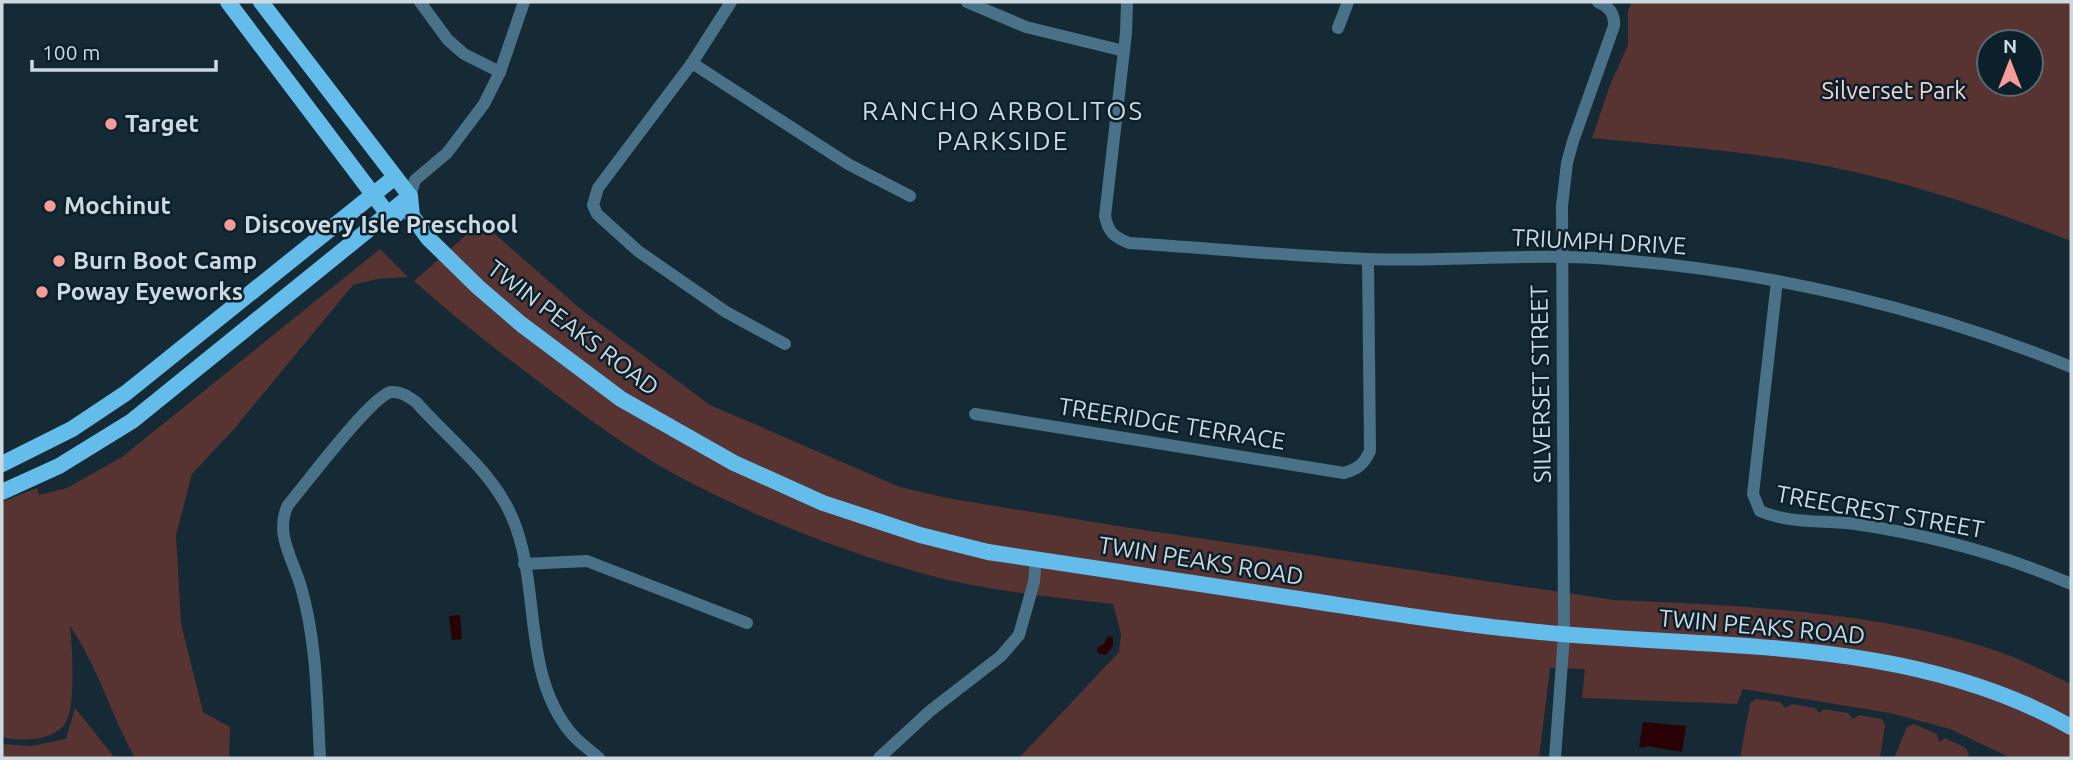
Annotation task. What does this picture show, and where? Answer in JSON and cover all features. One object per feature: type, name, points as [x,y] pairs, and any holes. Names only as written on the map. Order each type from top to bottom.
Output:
[{"type":"main road","points":[[228,2],[387,213],[412,216],[413,188]]},
{"type":"main road","points":[[261,2],[395,177],[413,188]]},
{"type":"main road","points":[[2,464],[72,429],[126,393],[395,177]]},
{"type":"main road","points":[[2,492],[59,466],[132,421],[387,213],[413,188]]},
{"type":"main road","name":"TWIN PEAKS ROAD","points":[[412,216],[428,238],[478,287],[521,324],[621,399],[734,463],[823,503],[920,535],[988,552],[1474,625],[1564,635],[1808,650],[1865,657],[1954,677],[2041,709],[2071,727]]},
{"type":"street","points":[[420,2],[448,40],[464,54],[500,72]]},
{"type":"street","points":[[413,188],[463,135],[484,104],[500,72],[524,2]]},
{"type":"street","points":[[731,2],[692,63],[598,188],[593,205],[597,214],[638,251],[726,312],[785,344]]},
{"type":"street","points":[[967,2],[1026,27],[1124,51],[1127,2]]},
{"type":"street","points":[[1338,28],[1348,2]]},
{"type":"street","name":"SILVERSET STREET","points":[[1555,758],[1564,635],[1562,206],[1567,163],[1612,34],[1614,17],[1606,6],[1598,2]]},
{"type":"street","name":"TRIUMPH DRIVE","points":[[1124,51],[1105,216],[1113,236],[1129,243],[1367,259],[1561,256],[1726,271],[1861,299],[2025,348],[2071,367]]},
{"type":"street","points":[[692,63],[848,164],[910,197]]},
{"type":"street","name":"TREERIDGE TERRACE","points":[[975,414],[1344,473],[1362,466],[1370,451],[1367,259]]},
{"type":"street","name":"TREECREST STREET","points":[[1777,281],[1753,494],[1760,511],[1777,519],[1853,524],[1938,539],[1975,548],[2071,584]]},
{"type":"street","points":[[320,758],[313,647],[303,592],[281,521],[288,505],[363,415],[380,397],[393,392],[405,394],[416,402],[482,471],[505,503],[519,535],[541,671],[554,706],[571,734],[599,758]]},
{"type":"street","points":[[879,758],[930,711],[1002,656],[1018,635],[1034,582],[1035,559]]},
{"type":"street","points":[[524,564],[587,561],[747,623]]},
{"type":"green space","name":"Silverset Park","points":[[1632,2],[2071,2],[2071,241],[1950,198],[1826,166],[1768,156],[1592,138],[1610,85],[1628,45],[1628,11]]},
{"type":"green space","points":[[481,222],[583,311],[710,405],[900,487],[947,498],[1124,527],[1614,600],[1803,612],[1898,626],[1944,636],[1988,648],[2071,684],[2071,758],[2011,758],[1950,729],[1890,713],[1743,689],[1737,704],[1582,698],[1585,669],[1550,668],[1539,758],[1019,758],[1119,652],[1121,634],[1113,604],[983,587],[873,559],[770,520],[658,465],[533,378],[414,281]]},
{"type":"green space","points":[[380,249],[408,277],[377,279],[353,285],[234,429],[192,474],[176,535],[181,624],[203,712],[230,727],[229,758],[135,758],[89,658],[70,626],[72,689],[66,722],[54,733],[46,736],[28,739],[2,737],[2,502],[37,488],[39,495],[67,488],[122,457]]},
{"type":"green space","points":[[1756,699],[1780,702],[1785,708],[1792,704],[1815,708],[1819,713],[1824,709],[1848,713],[1853,719],[1859,715],[1882,719],[1885,725],[1880,758],[1740,758],[1750,703]]},
{"type":"green space","points":[[75,708],[115,758],[2,758],[2,744],[31,746],[66,739]]},
{"type":"green space","points":[[1914,724],[1937,734],[1939,742],[1945,738],[1966,748],[1969,754],[1967,758],[1894,758],[1907,727]]},
{"type":"shaded area","points":[[460,615],[462,639],[452,640],[449,616]]},
{"type":"shaded area","points":[[1108,636],[1113,637],[1113,646],[1106,655],[1098,653],[1097,648],[1104,644]]},
{"type":"shaded area","points":[[1643,722],[1686,726],[1682,752],[1639,747]]},
{"type":"place","name":"Target","points":[[111,124]]},
{"type":"place","name":"Mochinut","points":[[50,206]]},
{"type":"place","name":"Discovery Isle Preschool","points":[[230,225]]},
{"type":"place","name":"Burn Boot Camp","points":[[59,261]]},
{"type":"place","name":"Poway Eyeworks","points":[[42,292]]},
{"type":"district","name":"RANCHO ARBOLITOS PARKSIDE","points":[[1003,126]]}]
